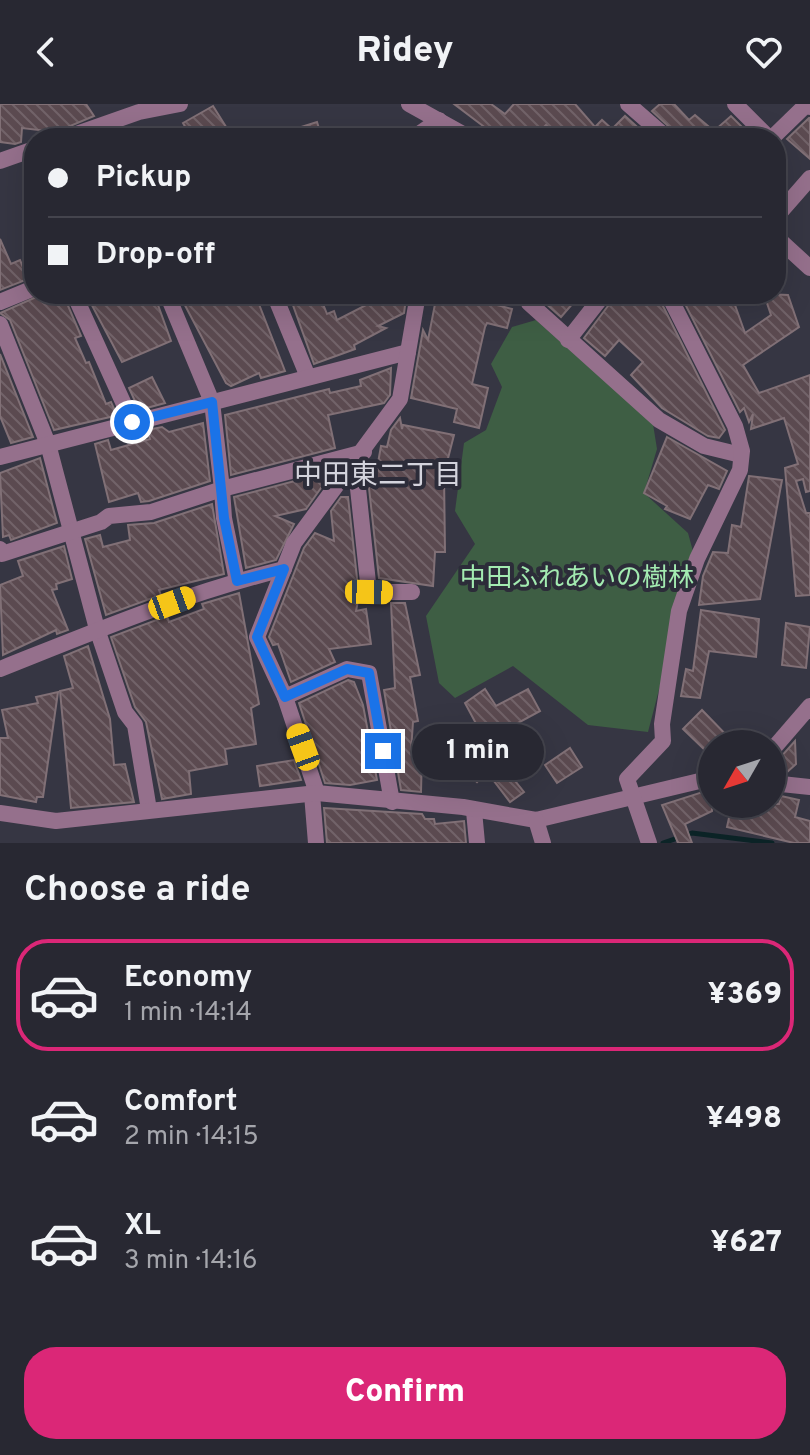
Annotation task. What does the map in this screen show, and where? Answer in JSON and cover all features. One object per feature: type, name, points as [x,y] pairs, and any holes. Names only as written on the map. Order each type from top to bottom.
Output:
[{"type":"street","points":[[93,128],[139,112],[180,104]]},
{"type":"street","points":[[409,104],[453,128]]},
{"type":"street","points":[[628,104],[656,128]]},
{"type":"street","points":[[735,104],[760,128]]},
{"type":"street","points":[[781,128],[807,104],[810,107]]},
{"type":"street","points":[[427,128],[439,120]]},
{"type":"street","points":[[438,128],[439,120]]},
{"type":"street","points":[[0,161],[24,153]]},
{"type":"street","points":[[786,206],[810,178]]},
{"type":"street","points":[[786,246],[810,268]]},
{"type":"street","points":[[0,302],[24,292]]},
{"type":"street","points":[[79,304],[132,422]]},
{"type":"street","points":[[171,304],[212,402],[224,518],[237,581]]},
{"type":"street","points":[[278,304],[308,377]]},
{"type":"street","points":[[316,843],[314,794],[285,697],[257,637],[294,543],[400,399],[416,304]]},
{"type":"street","points":[[530,304],[659,420],[704,446],[741,455]]},
{"type":"street","points":[[568,340],[596,304]]},
{"type":"street","points":[[649,843],[627,779],[663,741],[662,724],[679,611],[697,559],[740,470],[741,455],[735,426],[673,304]]},
{"type":"street","points":[[0,324],[48,444],[97,629],[125,712],[135,725],[149,810]]},
{"type":"street","points":[[0,457],[408,352]]},
{"type":"street","points":[[0,549],[2,554],[101,522],[109,516],[151,512],[222,489],[360,456]]},
{"type":"street","points":[[360,456],[369,592],[412,592]]},
{"type":"street","points":[[0,669],[97,629],[237,581],[284,569]]},
{"type":"street","points":[[285,697],[347,669],[369,673],[392,802]]},
{"type":"street","points":[[786,734],[810,706]]},
{"type":"street","points":[[0,813],[56,821],[314,794],[536,820],[698,781]]},
{"type":"street","points":[[786,784],[810,787]]},
{"type":"street","points":[[474,811],[477,843]]},
{"type":"street","points":[[536,820],[543,843]]},
{"type":"green space","name":"中田ふれあいの樹林","points":[[536,320],[653,424],[657,449],[644,493],[688,533],[694,555],[648,732],[588,725],[513,666],[455,698],[439,683],[426,616],[475,544],[455,511],[464,443],[486,430],[502,387],[491,364],[512,327]]},
{"type":"building","points":[[0,104],[86,104],[94,116],[66,128],[22,128],[21,142],[0,142]]},
{"type":"building","points":[[454,104],[491,104],[505,114],[514,104],[575,104],[595,127],[602,120],[611,128],[549,128],[546,125],[543,128],[486,128]]},
{"type":"building","points":[[660,104],[674,104],[689,120],[695,115],[710,128],[670,128],[652,111]]},
{"type":"building","points":[[213,106],[227,128],[186,128],[183,123]]},
{"type":"building","points":[[625,116],[638,128],[613,128]]},
{"type":"building","points":[[731,116],[743,128],[717,128]]},
{"type":"building","points":[[810,118],[810,159],[787,139]]},
{"type":"building","points":[[317,122],[319,128],[298,128]]},
{"type":"building","points":[[0,239],[11,264],[20,260],[24,281],[0,290]]},
{"type":"building","points":[[788,295],[799,327],[743,365],[759,393],[810,375],[810,491],[806,492],[803,479],[796,481],[806,513],[810,513],[810,595],[796,596],[785,468],[798,464],[784,418],[751,429],[753,414],[749,422],[744,408],[740,412],[685,304],[735,304],[745,333],[771,315],[767,304],[786,304]]},
{"type":"building","points":[[24,302],[67,304],[81,336],[75,338],[86,363],[89,362],[106,404],[111,402],[116,413],[54,430],[10,320],[0,313]]},
{"type":"building","points":[[91,304],[158,304],[171,341],[122,362]]},
{"type":"building","points":[[184,304],[259,304],[285,371],[261,378],[259,373],[231,386],[226,383]]},
{"type":"building","points":[[293,304],[323,304],[327,314],[334,311],[337,320],[368,304],[405,304],[404,313],[378,326],[386,328],[354,345],[355,349],[314,364]]},
{"type":"building","points":[[435,304],[497,304],[512,309],[507,328],[487,323],[485,327],[472,384],[488,388],[479,428],[454,422],[457,409],[411,398],[423,330],[428,340]]},
{"type":"building","points":[[546,304],[572,304],[561,317]]},
{"type":"building","points":[[610,304],[662,304],[725,430],[719,438],[708,436],[662,408],[631,375],[643,362],[619,340],[605,356],[584,338]]},
{"type":"building","points":[[0,354],[33,437],[11,443],[0,416]]},
{"type":"building","points":[[391,368],[390,395],[384,403],[328,415],[335,448],[231,475],[225,415],[329,389],[330,393],[361,386],[360,380]]},
{"type":"building","points":[[152,377],[165,403],[139,410],[129,388]]},
{"type":"building","points":[[400,418],[402,429],[403,425],[454,435],[444,474],[445,552],[435,552],[433,586],[379,578],[368,479],[375,480],[381,446],[387,447],[391,430]]},
{"type":"building","points":[[203,423],[210,481],[149,501],[141,502],[138,493],[109,502],[95,444],[108,440],[111,450],[150,439],[147,430],[162,427],[169,432]]},
{"type":"building","points":[[667,437],[727,471],[719,489],[708,485],[690,519],[665,509],[667,506],[644,493]]},
{"type":"building","points":[[40,458],[57,523],[11,540],[9,535],[3,537],[0,473]]},
{"type":"building","points":[[333,471],[306,509],[275,516],[294,524],[276,560],[246,568],[234,497]]},
{"type":"building","points":[[749,476],[782,480],[760,599],[699,605],[703,576],[713,552],[728,553],[732,525],[741,527]]},
{"type":"building","points":[[341,497],[348,497],[359,596],[356,611],[366,609],[371,644],[329,649],[335,662],[291,682],[278,644],[273,645],[269,637],[304,548],[315,533],[334,541],[331,511]]},
{"type":"building","points":[[212,504],[224,574],[159,590],[161,595],[106,615],[85,539],[100,535],[103,547],[130,540],[128,525],[154,523]]},
{"type":"building","points":[[64,546],[72,579],[56,584],[57,589],[52,590],[68,630],[57,634],[56,630],[3,655],[0,585],[23,576],[18,561]]},
{"type":"building","points":[[239,593],[259,704],[251,708],[256,744],[225,749],[227,764],[189,771],[191,794],[162,799],[146,722],[135,707],[111,637],[167,616],[169,622],[204,609],[202,604]]},
{"type":"building","points":[[391,603],[405,603],[420,675],[410,677],[418,721],[413,722],[411,751],[422,752],[421,792],[401,790],[384,690],[395,688]]},
{"type":"building","points":[[701,610],[759,619],[756,657],[709,651],[700,698],[681,696],[686,669],[693,671]]},
{"type":"building","points":[[786,623],[810,627],[806,668],[782,665]]},
{"type":"building","points":[[88,646],[110,719],[114,765],[125,764],[134,802],[71,808],[60,691],[73,688],[64,656]]},
{"type":"building","points":[[348,680],[354,682],[363,705],[377,780],[350,785],[325,783],[299,703]]},
{"type":"building","points":[[485,689],[496,706],[528,689],[540,711],[505,730],[527,763],[511,776],[524,792],[510,802],[487,772],[477,782],[463,769],[486,742],[465,703]]},
{"type":"building","points":[[58,692],[43,797],[37,797],[36,802],[0,795],[0,738],[8,738],[2,710],[38,703],[36,697]]},
{"type":"building","points":[[702,710],[721,730],[698,730],[698,743],[683,729]]},
{"type":"building","points":[[795,741],[796,764],[786,773],[786,751]]},
{"type":"building","points":[[570,748],[582,767],[557,783],[545,765]]},
{"type":"building","points":[[294,760],[301,780],[260,786],[257,766]]},
{"type":"building","points":[[698,793],[698,818],[685,824],[692,843],[678,843],[662,805]]},
{"type":"building","points":[[786,797],[799,800],[795,817],[810,821],[810,843],[794,843],[727,827],[729,818],[786,818]]},
{"type":"building","points":[[324,808],[422,814],[425,819],[434,819],[435,824],[464,821],[466,843],[327,843]]},
{"type":"waterway","points":[[663,843],[692,833],[772,843]]},
{"type":"district","name":"中田東二丁目","points":[[378,474]]},
{"type":"route","points":[[132,422],[212,402],[224,518],[237,581],[284,569],[257,637],[265,658],[285,697],[347,669],[369,673],[383,751]]}]
